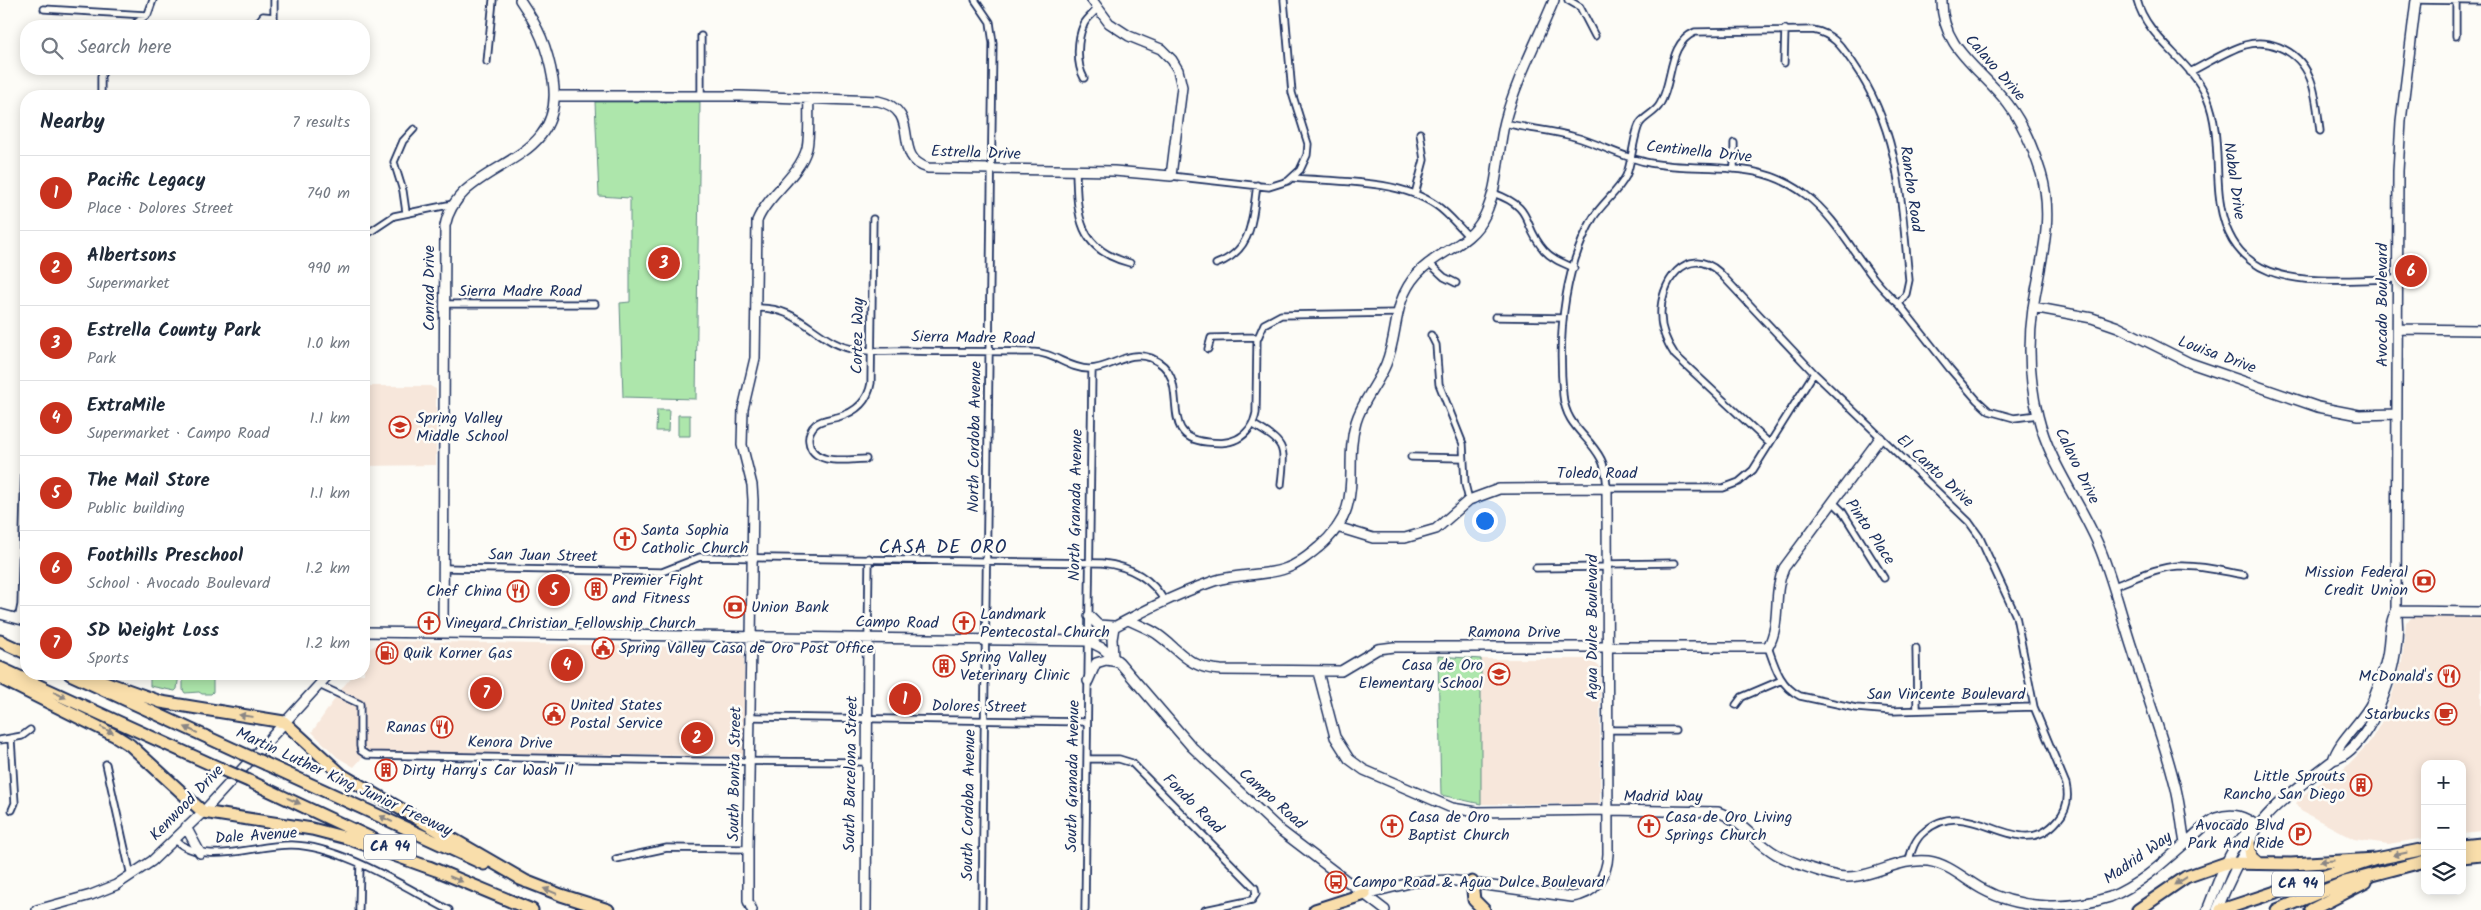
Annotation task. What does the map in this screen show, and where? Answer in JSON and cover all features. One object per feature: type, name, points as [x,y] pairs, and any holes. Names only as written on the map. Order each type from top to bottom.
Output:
[{"type":"highway","points":[[0,641],[20,650]]},
{"type":"highway","name":"CA 94","points":[[0,668],[20,677]]},
{"type":"highway","points":[[0,678],[114,734],[130,745],[203,812],[312,828],[347,838],[436,870]]},
{"type":"highway","name":"CA 94","points":[[26,680],[353,828],[436,870],[532,910]]},
{"type":"highway","name":"Martin Luther King Junior Freeway","points":[[83,680],[526,882],[608,910]]},
{"type":"highway","points":[[99,680],[161,702],[284,722],[342,775],[526,882]]},
{"type":"highway","points":[[2249,843],[2251,857],[2258,863]]},
{"type":"highway","points":[[2466,846],[2481,844]]},
{"type":"highway","name":"CA 94","points":[[2219,910],[2376,859],[2421,850]]},
{"type":"highway","points":[[2466,857],[2481,855]]},
{"type":"highway","points":[[2138,910],[2186,877],[2231,863],[2376,859]]},
{"type":"highway","name":"CA 94","points":[[2276,910],[2345,882],[2421,862]]},
{"type":"highway","points":[[2311,910],[2400,866]]},
{"type":"highway","points":[[1472,882],[1474,900],[1484,910]]},
{"type":"highway","points":[[1315,910],[1365,894]]},
{"type":"street","points":[[140,20],[146,15],[154,0]]},
{"type":"street","points":[[260,20],[263,16],[274,17],[274,0]]},
{"type":"street","points":[[488,62],[493,0]]},
{"type":"street","name":"Conrad Drive","points":[[443,633],[445,226],[453,204],[464,191],[508,161],[545,130],[553,115],[555,96],[546,46],[541,32],[520,0]]},
{"type":"street","name":"North Cordoba Avenue","points":[[975,0],[986,15],[992,30],[993,170],[986,640]]},
{"type":"street","points":[[1092,0],[1097,9],[1122,32],[1161,49],[1172,60],[1178,70],[1182,87],[1171,176]]},
{"type":"street","points":[[1284,0],[1292,93],[1308,144],[1303,165],[1293,178]]},
{"type":"street","points":[[1088,642],[1165,602],[1218,580],[1242,574],[1276,571],[1293,566],[1321,545],[1338,527],[1345,512],[1352,488],[1356,421],[1388,360],[1397,313],[1404,294],[1418,273],[1469,237],[1485,216],[1493,193],[1504,123],[1554,0]]},
{"type":"street","points":[[1568,0],[1580,7],[1595,36]]},
{"type":"street","name":"Calavo Drive","points":[[1942,0],[1944,23],[1952,41],[1967,62],[1994,87],[2013,110],[2030,140],[2041,172],[2045,193],[2046,227],[2033,307],[2030,353],[2038,414],[2055,462],[2092,530],[2114,586],[2174,779],[2185,843]]},
{"type":"street","name":"Nabal Drive","points":[[2137,0],[2144,19],[2190,72],[2207,98],[2212,118],[2223,220],[2233,241],[2243,253],[2262,268],[2291,278],[2398,278]]},
{"type":"street","points":[[2416,0],[2481,1]]},
{"type":"street","name":"Avocado Boulevard","points":[[2332,760],[2342,758],[2354,745],[2379,707],[2391,675],[2398,646],[2399,623],[2396,611],[2396,414],[2399,140],[2416,0]]},
{"type":"street","points":[[2456,1],[2456,36]]},
{"type":"street","points":[[44,9],[146,15]]},
{"type":"street","points":[[1084,78],[1080,70],[1080,38],[1085,22],[1097,9]]},
{"type":"street","points":[[1784,63],[1785,29]]},
{"type":"street","name":"Rancho Road","points":[[1632,158],[1640,123],[1660,104],[1672,75],[1677,48],[1686,37],[1700,31],[1785,29],[1818,31],[1836,41],[1870,88],[1891,142],[1899,180],[1909,280],[1906,294],[1899,304]]},
{"type":"street","points":[[701,36],[701,96]]},
{"type":"street","points":[[2190,72],[2245,45],[2264,43],[2282,48],[2298,59],[2309,74],[2316,100],[2320,131]]},
{"type":"street","points":[[101,75],[101,90]]},
{"type":"street","name":"Estrella Drive","points":[[555,96],[808,98],[868,100],[886,103],[897,109],[902,116],[910,154],[920,165],[932,169],[1076,170],[1171,176],[1257,185],[1280,185],[1293,178]]},
{"type":"street","name":"South Bonita Street","points":[[752,910],[748,901],[748,849],[751,760],[752,490],[742,442],[743,409],[755,358],[757,221],[768,202],[798,167],[804,155],[808,141],[808,98]]},
{"type":"street","name":"Centinella Drive","points":[[1504,123],[1578,137],[1632,158],[1660,164],[1734,168],[1773,176],[1807,195],[1829,216],[1883,291],[1899,304]]},
{"type":"street","points":[[406,212],[403,191],[394,162],[403,141],[414,129]]},
{"type":"street","points":[[1415,194],[1424,160],[1420,133]]},
{"type":"street","points":[[1734,142],[1734,168]]},
{"type":"street","name":"Agua Dulce Boulevard","points":[[1365,894],[1414,882],[1449,880],[1566,897],[1589,892],[1601,880],[1607,865],[1606,472],[1601,457],[1574,426],[1565,406],[1563,318],[1565,297],[1588,229],[1595,216],[1622,182],[1632,158]]},
{"type":"street","points":[[1076,170],[1077,210],[1085,232],[1100,252],[1112,259],[1130,263]]},
{"type":"street","points":[[1293,178],[1388,187],[1415,194],[1440,208],[1469,237]]},
{"type":"street","points":[[1216,264],[1230,259],[1243,244],[1250,231],[1257,185]]},
{"type":"street","points":[[1493,193],[1506,198],[1520,208],[1530,223],[1537,240],[1549,255],[1574,268]]},
{"type":"street","points":[[370,232],[384,221],[406,212],[453,204]]},
{"type":"street","name":"Cortez Way","points":[[866,459],[822,458],[812,451],[809,436],[817,423],[850,412],[869,393],[871,382],[873,220]]},
{"type":"street","name":"El Canto Drive","points":[[1769,443],[1676,355],[1668,344],[1662,324],[1661,310],[1664,292],[1675,272],[1694,263],[1708,265],[1716,270],[1814,373],[1969,522],[1979,536],[2016,616],[2034,707],[2066,784],[2067,802],[2059,819],[2042,832],[2021,836],[2008,834],[1966,818],[1946,818],[1931,825],[1921,834],[1910,856],[1910,862]]},
{"type":"street","points":[[1430,264],[1444,277],[1456,283]]},
{"type":"street","name":"Sierra Madre Road","points":[[445,304],[595,304]]},
{"type":"street","points":[[1899,304],[1950,369],[1989,411],[2014,418],[2038,414]]},
{"type":"street","name":"Louisa Drive","points":[[2033,307],[2092,318],[2118,327],[2190,363],[2318,407],[2354,414],[2396,414]]},
{"type":"street","name":"Sierra Madre Road","points":[[756,308],[770,308],[789,313],[837,345],[850,349],[871,351],[1038,352],[1055,357],[1078,368],[1092,369]]},
{"type":"street","points":[[1092,369],[1134,355],[1146,357],[1161,364],[1168,371],[1174,384],[1178,425],[1183,432],[1193,440],[1213,443],[1229,442],[1242,436],[1252,424],[1256,413],[1255,357],[1257,337],[1268,320],[1281,315],[1397,313]]},
{"type":"street","points":[[1495,317],[1563,318]]},
{"type":"street","points":[[2398,329],[2481,330]]},
{"type":"street","points":[[1431,335],[1436,345],[1439,384],[1463,444],[1465,484],[1469,500]]},
{"type":"street","points":[[1208,349],[1211,338],[1257,337]]},
{"type":"street","name":"North Granada Avenue","points":[[1088,642],[1092,369]]},
{"type":"street","name":"Toledo Road","points":[[1338,527],[1373,538],[1411,537],[1441,525],[1469,500],[1499,489],[1711,489],[1728,486],[1739,482],[1753,470],[1814,373]]},
{"type":"street","points":[[1252,424],[1275,437],[1282,446],[1284,457],[1282,485]]},
{"type":"street","points":[[1768,647],[1777,624],[1777,588],[1789,559],[1880,438]]},
{"type":"street","points":[[1410,457],[1464,458]]},
{"type":"street","name":"Pinto Place","points":[[1833,502],[1842,511],[1884,578]]},
{"type":"street","name":"San Juan Street","points":[[443,568],[662,572],[700,557],[1089,562],[1117,566],[1138,574],[1157,589],[1165,602]]},
{"type":"street","points":[[868,639],[869,558]]},
{"type":"street","points":[[1536,568],[1675,564]]},
{"type":"street","points":[[2114,586],[2176,566],[2198,567],[2244,575]]},
{"type":"street","points":[[2396,611],[2481,612]]},
{"type":"street","name":"Avocado Boulevard","points":[[2231,863],[2249,843],[2258,827],[2332,760],[2336,750],[2366,712],[2385,665],[2390,623],[2396,611]]},
{"type":"street","points":[[0,614],[20,620]]},
{"type":"street","points":[[1089,616],[1098,626],[1116,626]]},
{"type":"street","name":"Ramona Drive","points":[[1128,620],[1157,634],[1186,659],[1204,668],[1318,672],[1348,669],[1375,651],[1388,647],[1768,647]]},
{"type":"street","points":[[1088,681],[1096,663],[1116,659],[1112,639],[1116,626]]},
{"type":"street","name":"Campo Road","points":[[370,632],[1088,642],[1116,659],[1192,747],[1280,830],[1385,910]]},
{"type":"street","name":"South Barcelona Street","points":[[866,910],[868,639]]},
{"type":"street","name":"South Cordoba Avenue","points":[[982,910],[986,640]]},
{"type":"street","name":"South Granada Avenue","points":[[1085,910],[1088,642]]},
{"type":"street","name":"San Vincente Boulevard","points":[[1768,647],[1782,680],[1792,692],[1800,696],[1856,708],[1917,710],[2034,707]]},
{"type":"street","points":[[1916,648],[1917,710]]},
{"type":"street","points":[[2379,707],[2379,696],[2387,671],[2385,665]]},
{"type":"street","name":"Madrid Way","points":[[1318,672],[1338,743],[1354,763],[1370,773],[1465,811],[1608,810],[1718,812],[1733,818],[1777,855],[1842,877],[1866,876],[1910,862],[1928,861],[1946,866],[1982,890],[2011,900],[2040,906],[2070,907],[2092,903],[2117,893],[2140,879],[2212,820],[2225,815],[2244,817],[2258,827]]},
{"type":"street","name":"Kenwood Drive","points":[[38,910],[91,895],[131,876],[152,861],[203,812],[323,680]]},
{"type":"street","points":[[1736,705],[1742,697],[1782,680]]},
{"type":"street","name":"Kenora Drive","points":[[319,685],[360,704],[360,746],[361,751],[367,754],[751,760]]},
{"type":"street","points":[[2354,745],[2354,736],[2366,719],[2366,712]]},
{"type":"street","name":"Dolores Street","points":[[751,717],[1087,722]]},
{"type":"street","points":[[0,740],[22,736],[30,730]]},
{"type":"street","points":[[1607,730],[1675,730]]},
{"type":"street","points":[[10,739],[15,803],[12,810]]},
{"type":"street","name":"Fondo Road","points":[[1087,759],[1119,759],[1132,762],[1254,886],[1256,894],[1252,900],[1205,910]]},
{"type":"street","points":[[751,760],[866,762]]},
{"type":"street","points":[[106,764],[131,876]]},
{"type":"street","points":[[186,827],[200,853]]},
{"type":"street","name":"Avocado Boulevard","points":[[2219,910],[2225,878],[2245,833],[2258,827]]},
{"type":"street","name":"Dale Avenue","points":[[174,839],[181,845],[200,853],[292,845],[335,853],[449,910]]},
{"type":"street","points":[[616,859],[667,848],[748,849]]},
{"type":"street","points":[[360,865],[360,910]]},
{"type":"street","points":[[2207,910],[2225,878]]},
{"type":"shaded area","name":"Spring Valley Middle School","points":[[370,386],[430,386],[436,389],[436,465],[370,466]]},
{"type":"shaded area","points":[[2413,617],[2481,618],[2481,831],[2466,833],[2466,760],[2421,760],[2421,839],[2388,844],[2354,839],[2301,811],[2296,803],[2310,789],[2345,768],[2370,742],[2383,719],[2393,692],[2402,661],[2406,622]]},
{"type":"shaded area","points":[[383,641],[744,648],[744,756],[367,752],[354,767],[337,757],[312,732],[349,680],[370,680],[370,649]]},
{"type":"shaded area","points":[[1481,659],[1589,659],[1600,667],[1600,804],[1481,804]]},
{"type":"green space","points":[[595,102],[700,102],[696,399],[623,397],[620,303],[630,302],[630,198],[599,196]]},
{"type":"green space","points":[[657,410],[669,410],[668,431],[656,431]]},
{"type":"green space","points":[[678,415],[690,415],[690,436],[678,436]]},
{"type":"green space","points":[[1438,656],[1481,659],[1481,804],[1441,795]]},
{"type":"green space","points":[[150,680],[178,680],[175,691],[150,686]]},
{"type":"green space","points":[[183,680],[213,680],[213,692],[211,694],[199,692],[185,693],[183,690]]},
{"type":"place","name":"Estrella County Park","points":[[664,263]]},
{"type":"place","name":"Foothills Preschool","points":[[2411,271]]},
{"type":"place","name":"Spring Valley Middle School","points":[[400,427]]},
{"type":"place","name":"Santa Sophia Catholic Church","points":[[625,539]]},
{"type":"place","name":"Mission Federal Credit Union","points":[[2424,581]]},
{"type":"place","name":"Premier Fight and Fitness","points":[[596,589]]},
{"type":"place","name":"The Mail Store","points":[[554,590]]},
{"type":"place","name":"Chef China","points":[[518,591]]},
{"type":"place","name":"Union Bank","points":[[735,607]]},
{"type":"place","name":"Vineyard Christian Fellowship Church","points":[[429,623]]},
{"type":"place","name":"Landmark Pentecostal Church","points":[[964,623]]},
{"type":"place","name":"Spring Valley Casa de Oro Post Office","points":[[603,648]]},
{"type":"place","name":"Quik Korner Gas","points":[[387,653]]},
{"type":"place","name":"ExtraMile","points":[[567,665]]},
{"type":"place","name":"Spring Valley Veterinary Clinic","points":[[944,666]]},
{"type":"place","name":"Casa de Oro Elementary School","points":[[1499,674]]},
{"type":"place","name":"McDonald's","points":[[2449,676]]},
{"type":"place","name":"SD Weight Loss","points":[[486,693]]},
{"type":"place","name":"Pacific Legacy","points":[[905,699]]},
{"type":"place","name":"United States Postal Service","points":[[554,714]]},
{"type":"place","name":"Starbucks","points":[[2446,714]]},
{"type":"place","name":"Ranas","points":[[442,727]]},
{"type":"place","name":"Albertsons","points":[[697,738]]},
{"type":"place","name":"Dirty Harry's Car Wash II","points":[[386,770]]},
{"type":"place","name":"Little Sprouts Rancho San Diego","points":[[2361,785]]},
{"type":"place","name":"Casa de Oro Baptist Church","points":[[1392,826]]},
{"type":"place","name":"Casa de Oro Living Springs Church","points":[[1649,826]]},
{"type":"place","name":"Avocado Blvd Park And Ride","points":[[2300,834]]},
{"type":"place","name":"Campo Road & Agua Dulce Boulevard","points":[[1336,882]]},
{"type":"district","name":"CASA DE ORO","points":[[943,548]]}]
